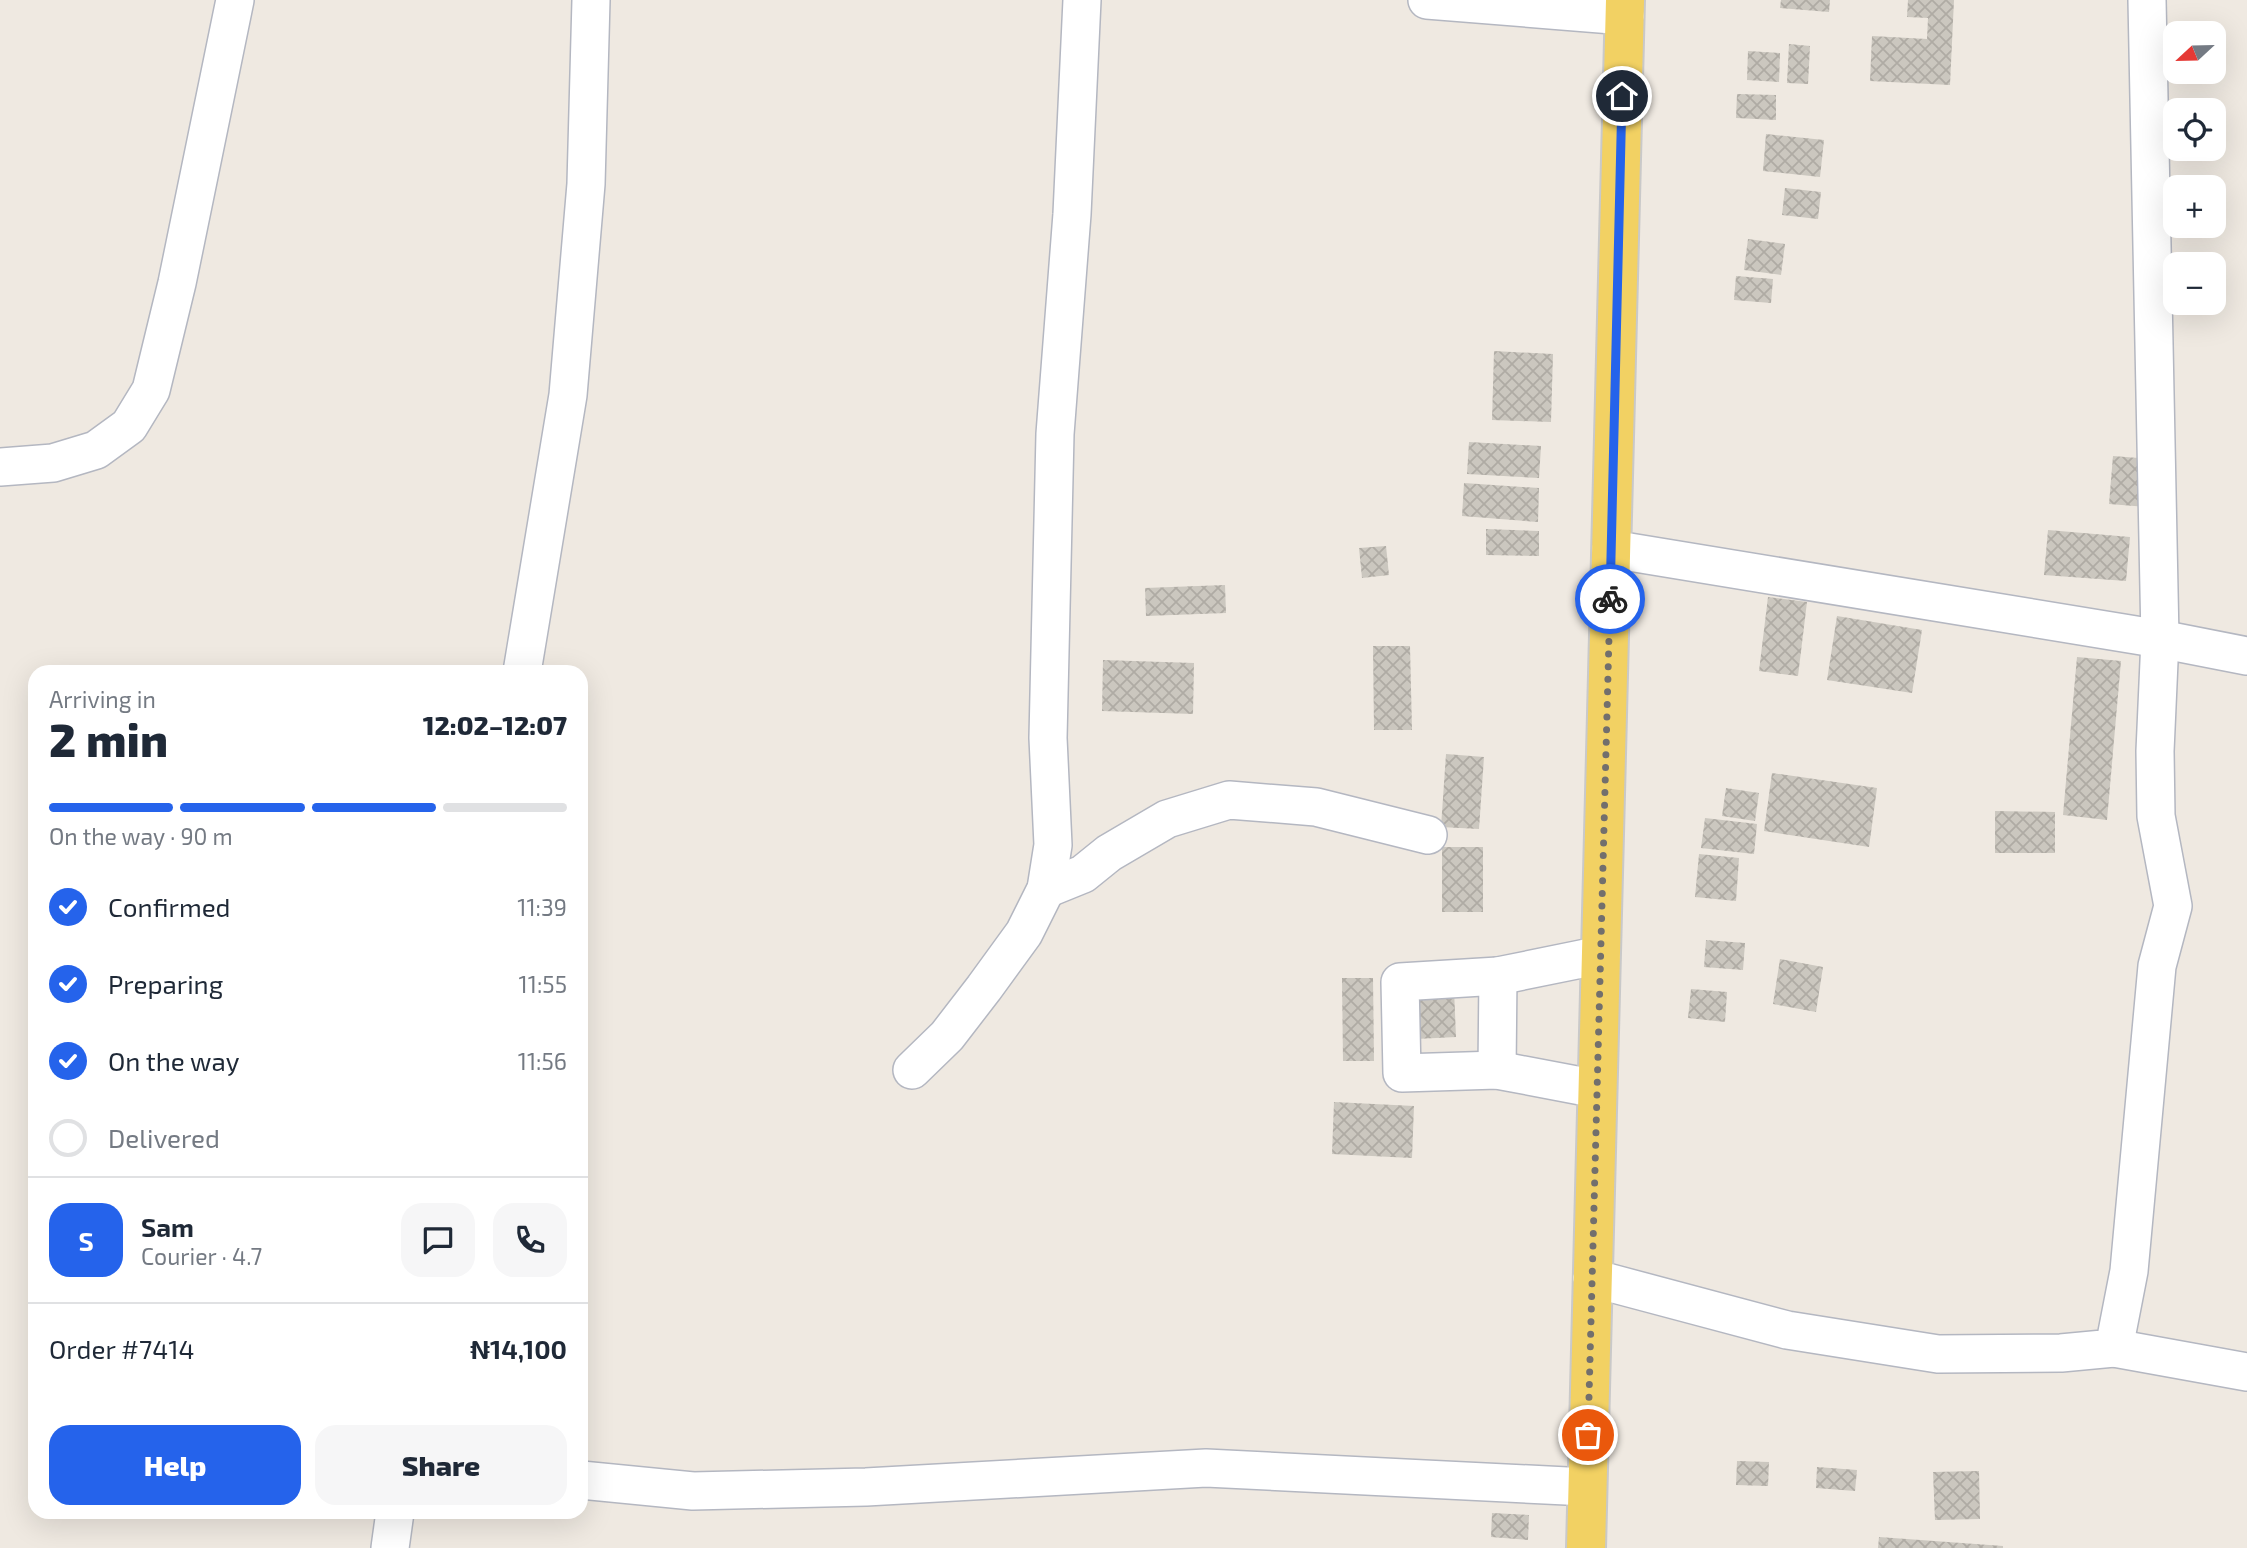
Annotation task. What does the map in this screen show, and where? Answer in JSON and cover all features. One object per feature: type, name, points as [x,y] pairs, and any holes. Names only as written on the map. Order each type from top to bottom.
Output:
[{"type":"main road","points":[[1586,1548],[1625,8]]},
{"type":"street","points":[[0,467],[53,463],[96,450],[129,426],[151,390],[177,282],[235,0]]},
{"type":"street","points":[[523,665],[568,395],[586,184],[591,0]]},
{"type":"street","points":[[912,1070],[947,1036],[1024,933],[1046,889],[1053,845],[1048,738],[1055,434],[1072,214],[1082,0]]},
{"type":"street","points":[[1427,0],[1625,8]]},
{"type":"street","points":[[2114,1348],[2129,1271],[2157,966],[2173,906],[2156,816],[2155,751],[2160,639],[2147,0]]},
{"type":"street","points":[[1611,549],[2160,639],[2247,656]]},
{"type":"street","points":[[1046,889],[1083,874],[1109,853],[1167,819],[1229,800],[1316,807],[1428,835]]},
{"type":"street","points":[[1597,1089],[1497,1070],[1402,1073],[1400,982],[1498,976],[1601,955]]},
{"type":"street","points":[[1497,1070],[1498,976]]},
{"type":"street","points":[[1592,1278],[1787,1330],[1938,1354],[2061,1353],[2114,1348],[2247,1372]]},
{"type":"street","points":[[588,1481],[693,1490],[866,1488],[1206,1468],[1587,1488]]},
{"type":"street","points":[[390,1548],[394,1519]]},
{"type":"building","points":[[1781,0],[1830,0],[1829,12],[1780,8]]},
{"type":"building","points":[[1908,0],[1954,0],[1950,85],[1870,81],[1872,36],[1927,39],[1928,18],[1907,17]]},
{"type":"building","points":[[1789,44],[1810,46],[1808,84],[1787,83]]},
{"type":"building","points":[[1748,51],[1780,53],[1779,82],[1747,80]]},
{"type":"building","points":[[1737,94],[1776,95],[1776,120],[1736,118]]},
{"type":"building","points":[[1766,134],[1824,140],[1820,177],[1763,171]]},
{"type":"building","points":[[1785,188],[1821,192],[1818,219],[1782,215]]},
{"type":"building","points":[[1748,239],[1785,244],[1781,275],[1744,270]]},
{"type":"building","points":[[1736,276],[1773,279],[1771,303],[1734,300]]},
{"type":"building","points":[[1494,351],[1553,354],[1551,422],[1492,420]]},
{"type":"building","points":[[1469,442],[1541,446],[1539,478],[1467,474]]},
{"type":"building","points":[[2113,456],[2151,459],[2147,507],[2109,504]]},
{"type":"building","points":[[1464,483],[1539,488],[1538,522],[1462,516]]},
{"type":"building","points":[[1486,529],[1539,531],[1539,556],[1486,555]]},
{"type":"building","points":[[2048,530],[2130,537],[2126,581],[2044,575]]},
{"type":"building","points":[[1386,546],[1389,575],[1362,578],[1359,548]]},
{"type":"building","points":[[1225,585],[1226,613],[1146,616],[1145,588]]},
{"type":"building","points":[[1768,597],[1807,602],[1798,676],[1759,671]]},
{"type":"building","points":[[1837,616],[1922,630],[1912,693],[1827,680]]},
{"type":"building","points":[[1373,646],[1410,646],[1412,730],[1374,730]]},
{"type":"building","points":[[2077,657],[2121,661],[2107,820],[2063,815]]},
{"type":"building","points":[[1103,660],[1194,663],[1193,714],[1102,711]]},
{"type":"building","points":[[1446,754],[1484,757],[1479,829],[1441,827]]},
{"type":"building","points":[[1772,773],[1877,788],[1869,847],[1764,831]]},
{"type":"building","points":[[1726,788],[1759,793],[1755,821],[1722,816]]},
{"type":"building","points":[[1995,811],[2055,812],[2055,853],[1995,853]]},
{"type":"building","points":[[1705,818],[1757,824],[1754,854],[1701,848]]},
{"type":"building","points":[[1442,847],[1483,847],[1483,912],[1442,912]]},
{"type":"building","points":[[1699,854],[1739,858],[1736,901],[1695,897]]},
{"type":"building","points":[[1706,940],[1745,943],[1743,970],[1704,967]]},
{"type":"building","points":[[1780,959],[1823,967],[1816,1012],[1773,1004]]},
{"type":"building","points":[[1342,978],[1373,978],[1374,1061],[1343,1061]]},
{"type":"building","points":[[1454,989],[1456,1037],[1416,1039],[1413,991]]},
{"type":"building","points":[[1691,989],[1727,992],[1725,1022],[1688,1018]]},
{"type":"building","points":[[1334,1102],[1414,1106],[1412,1158],[1332,1154]]},
{"type":"building","points":[[1737,1461],[1769,1462],[1768,1486],[1736,1485]]},
{"type":"building","points":[[1817,1467],[1857,1470],[1855,1491],[1816,1488]]},
{"type":"building","points":[[1979,1471],[1980,1519],[1935,1520],[1933,1472]]},
{"type":"building","points":[[1492,1513],[1529,1515],[1528,1540],[1491,1537]]},
{"type":"building","points":[[1879,1537],[2003,1546],[2003,1548],[1878,1548]]},
{"type":"way so far","points":[[1588,1435],[1610,599]]},
{"type":"route","points":[[1610,599],[1622,96]]}]
